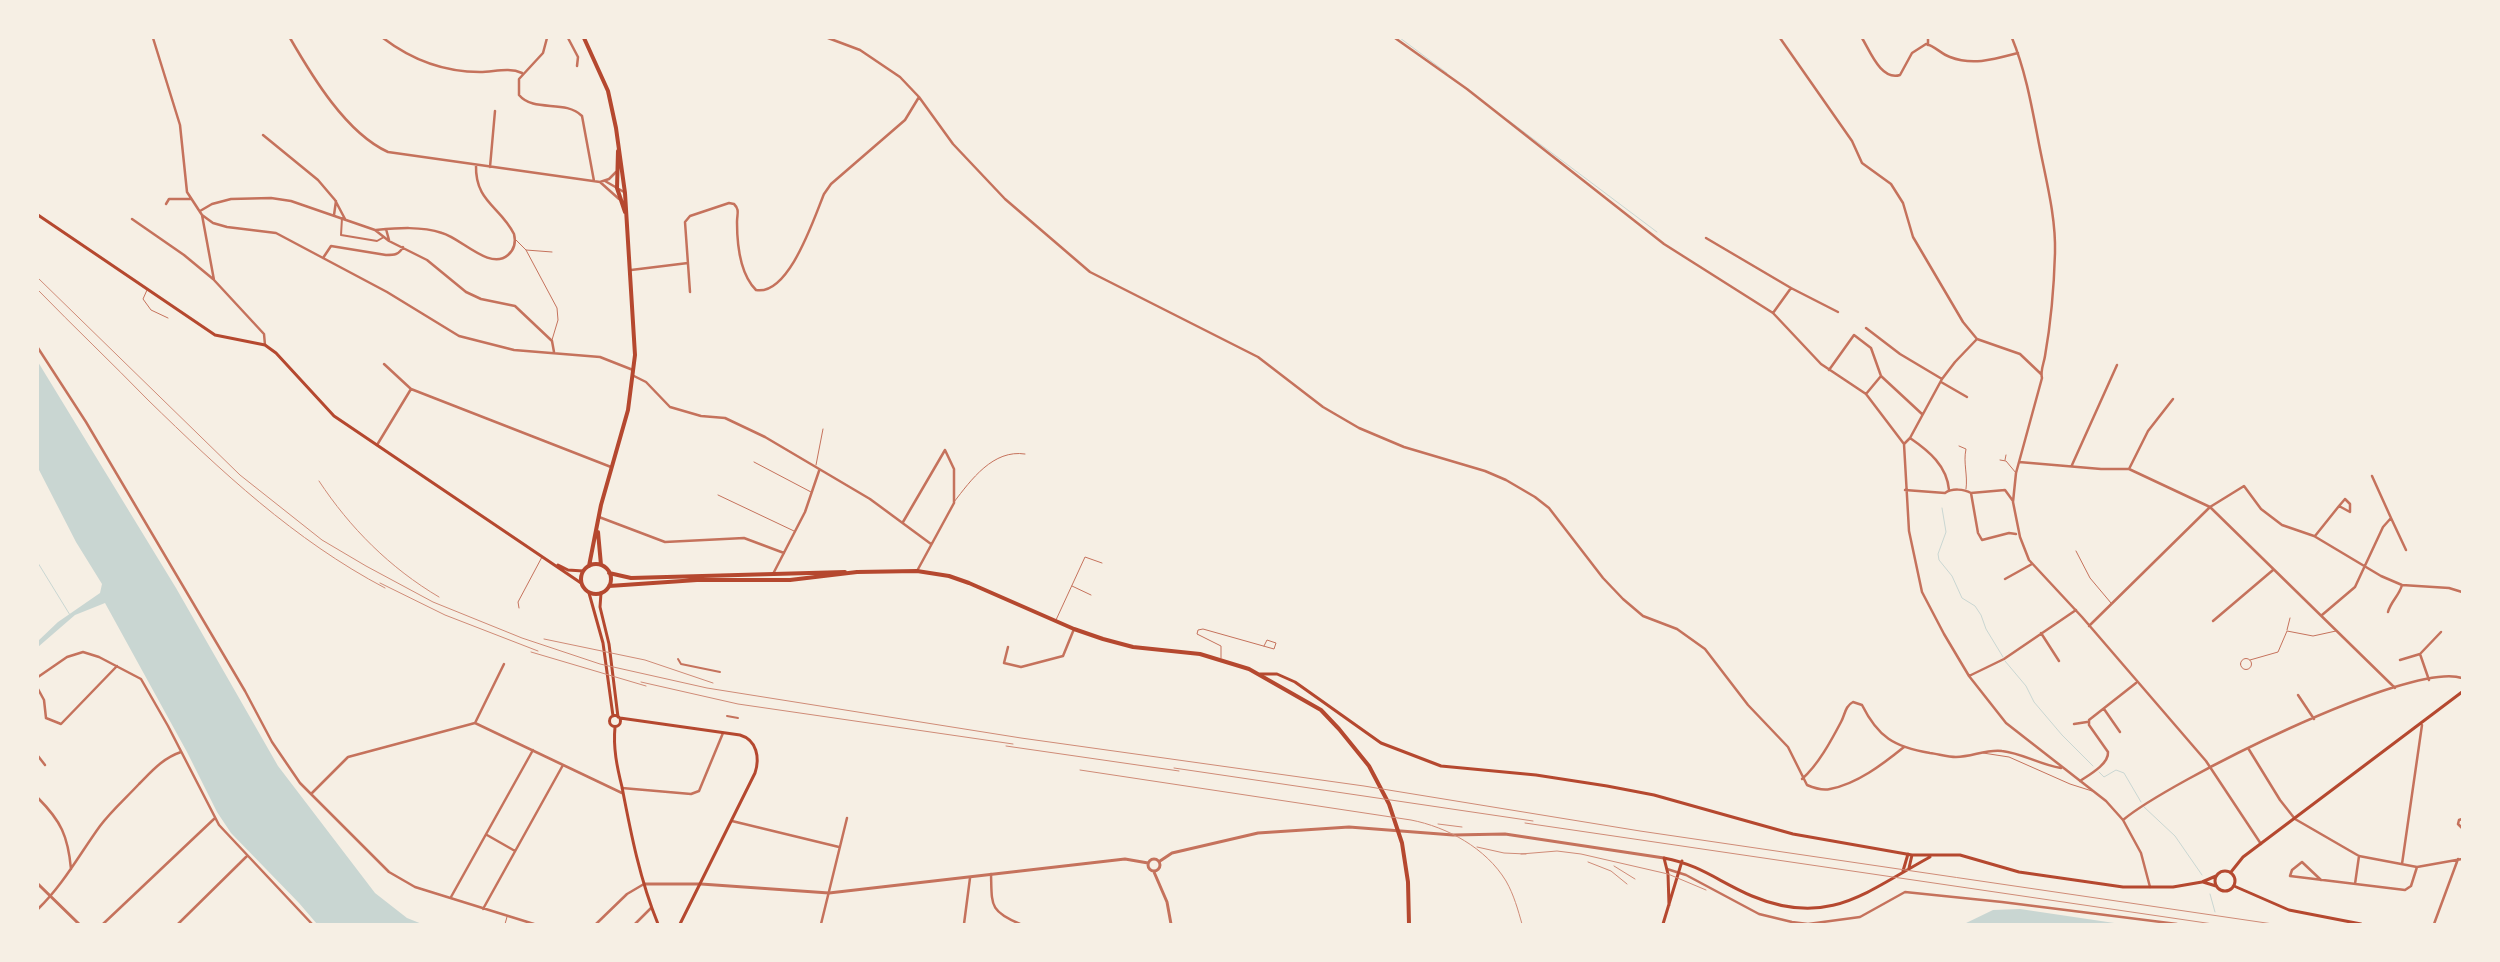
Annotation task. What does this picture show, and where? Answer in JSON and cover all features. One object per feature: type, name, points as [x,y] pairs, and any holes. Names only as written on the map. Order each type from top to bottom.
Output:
[{"type":"main road","points":[[584,38],[608,91],[618,144],[625,193],[631,270],[634,370],[625,427],[598,517],[590,566]]},
{"type":"main road","points":[[618,144],[616,191],[627,217]]},
{"type":"main road","points":[[38,215],[215,335],[264,345],[276,353],[330,412],[581,583],[589,593],[600,627],[613,716],[610,722],[614,727],[616,760],[622,794],[631,838],[658,924]]},
{"type":"main road","points":[[597,528],[601,565],[609,573],[631,578],[917,571],[949,576],[969,583],[1074,629],[1126,645],[1221,659],[1260,674],[1311,703],[1329,718],[1351,743],[1378,782],[1389,804],[1402,843],[1408,882],[1409,924]]},
{"type":"main road","points":[[553,563],[568,570],[583,570],[590,566],[601,565]]},
{"type":"main road","points":[[581,583],[583,570]]},
{"type":"main road","points":[[589,593],[601,593],[609,586],[697,580],[790,580],[857,572]]},
{"type":"main road","points":[[609,573],[609,586]]},
{"type":"main road","points":[[601,593],[600,607],[608,644],[620,723],[614,727]]},
{"type":"main road","points":[[1260,674],[1277,674],[1295,682],[1324,700],[1372,738],[1408,755],[1436,765],[1536,775],[1632,790],[1792,834],[1912,855],[1960,855],[2019,872],[2123,887],[2150,888],[2202,882],[2224,870],[2231,872],[2235,880],[2234,886]]},
{"type":"main road","points":[[2231,872],[2236,864],[2261,844],[2422,725],[2462,692]]},
{"type":"main road","points":[[613,716],[744,736],[754,745],[757,754],[756,769],[680,924]]},
{"type":"main road","points":[[1907,868],[1908,854]]},
{"type":"main road","points":[[1907,868],[1912,855]]},
{"type":"main road","points":[[1669,905],[1667,869],[1664,858],[1682,861],[1700,868],[1752,896],[1778,905],[1806,908],[1840,904],[1868,894],[1907,868],[1931,856]]},
{"type":"main road","points":[[1663,924],[1682,861]]},
{"type":"main road","points":[[2216,876],[2216,886]]},
{"type":"main road","points":[[2202,882],[2225,891],[2234,886]]},
{"type":"main road","points":[[2234,886],[2289,910],[2361,924]]},
{"type":"street","points":[[153,38],[180,125],[186,187],[191,199],[202,215],[214,280]]},
{"type":"street","points":[[290,38],[326,93],[361,134],[375,145],[401,155],[600,182],[616,191],[625,193]]},
{"type":"street","points":[[383,38],[401,51],[438,66],[474,72],[514,70],[523,74]]},
{"type":"street","points":[[547,38],[543,53],[523,74],[518,86],[519,94],[523,100],[528,102],[572,109],[582,116],[594,181]]},
{"type":"street","points":[[568,38],[578,57],[577,66]]},
{"type":"street","points":[[828,38],[860,50],[900,77],[919,97],[961,153],[1006,200],[1097,277],[1157,304],[1258,357],[1323,406],[1359,428],[1404,447],[1485,471],[1506,480],[1535,497],[1549,508],[1603,578],[1623,599],[1643,616],[1677,629],[1705,649],[1748,705],[1788,747],[1802,779],[1807,785],[1829,790],[1881,766],[1904,747]]},
{"type":"street","points":[[1396,38],[1518,129],[1664,244],[1773,313],[1829,370],[1866,394],[1904,444],[1905,490],[1909,531],[1922,592],[1969,676],[2006,723],[2093,791],[2124,820],[2141,853],[2150,879],[2150,888]]},
{"type":"street","points":[[1780,38],[1852,141],[1862,163],[1891,184],[1903,203],[1913,237],[1963,322],[1977,339],[2020,354],[2041,374]]},
{"type":"street","points":[[1862,38],[1883,71],[1891,76],[1900,75],[1914,50],[1928,45],[1950,57],[1969,61],[1986,61],[2018,53]]},
{"type":"street","points":[[1928,38],[1928,45]]},
{"type":"street","points":[[2012,38],[2031,100],[2054,222],[2054,286],[2045,356],[2040,385],[2016,473],[2013,502]]},
{"type":"street","points":[[690,292],[686,219],[729,203],[734,204],[738,212],[737,221],[743,270],[756,290],[762,291],[772,288],[795,259],[824,194],[831,184],[904,120],[919,97]]},
{"type":"street","points":[[490,167],[494,111]]},
{"type":"street","points":[[263,135],[307,168],[335,200],[344,218],[341,235],[377,241],[384,237]]},
{"type":"street","points":[[375,230],[407,228],[443,233],[491,260],[498,260],[507,256],[514,247],[515,239],[512,230],[479,190],[476,180],[476,166]]},
{"type":"street","points":[[600,182],[605,181],[616,172]]},
{"type":"street","points":[[605,181],[616,191]]},
{"type":"street","points":[[200,211],[212,204],[231,199],[259,197],[291,201],[375,230],[389,242],[428,260],[474,296],[515,306],[552,341],[554,352]]},
{"type":"street","points":[[166,204],[169,199],[191,199]]},
{"type":"street","points":[[334,215],[335,200]]},
{"type":"street","points":[[202,215],[213,223],[228,227],[276,233],[387,292],[442,328],[459,336],[514,350],[600,357],[634,370]]},
{"type":"street","points":[[132,218],[176,249],[214,280],[264,334],[264,345]]},
{"type":"street","points":[[386,229],[389,242]]},
{"type":"street","points":[[1706,238],[1791,288],[1838,312]]},
{"type":"street","points":[[323,258],[331,246],[386,255],[395,255],[402,248]]},
{"type":"street","points":[[631,270],[688,262]]},
{"type":"street","points":[[1773,313],[1791,288]]},
{"type":"street","points":[[1866,328],[1900,354],[1967,397]]},
{"type":"street","points":[[1829,370],[1854,335],[1871,348],[1881,376],[1922,414]]},
{"type":"street","points":[[1904,444],[1910,438],[1941,381],[1955,362],[1977,339]]},
{"type":"street","points":[[38,348],[86,422],[245,691],[272,742],[311,794],[389,872],[416,887],[534,924]]},
{"type":"street","points":[[384,364],[411,388],[612,468]]},
{"type":"street","points":[[2072,465],[2117,365]]},
{"type":"street","points":[[634,376],[646,382],[670,407],[701,416],[734,421],[870,499],[930,544]]},
{"type":"street","points":[[1866,394],[1881,376]]},
{"type":"street","points":[[377,445],[411,388]]},
{"type":"street","points":[[2129,469],[2148,430],[2173,399]]},
{"type":"street","points":[[1910,438],[1940,464],[1947,474],[1949,490]]},
{"type":"street","points":[[902,522],[945,450],[954,469],[954,503],[917,571]]},
{"type":"street","points":[[2019,462],[2072,465],[2101,469],[2129,469],[2210,507],[2395,688]]},
{"type":"street","points":[[774,574],[795,532],[812,493],[819,471]]},
{"type":"street","points":[[2372,476],[2406,550]]},
{"type":"street","points":[[2089,626],[2210,507],[2244,486],[2261,509],[2282,525],[2314,536],[2381,576],[2402,585],[2449,588],[2462,592]]},
{"type":"street","points":[[1905,490],[1945,493],[1949,490],[1966,490],[1971,493],[2005,490],[2009,493],[2013,502],[2020,537],[2032,564],[2076,610],[2136,683],[2210,766],[2261,844]]},
{"type":"street","points":[[1971,493],[1978,533],[1982,540],[2009,533],[2016,534]]},
{"type":"street","points":[[2314,536],[2339,506],[2345,499],[2350,504],[2350,512],[2339,506]]},
{"type":"street","points":[[598,517],[665,542],[744,538],[784,553]]},
{"type":"street","points":[[2322,615],[2355,587],[2383,528],[2391,518]]},
{"type":"street","points":[[2005,579],[2032,564]]},
{"type":"street","points":[[2213,621],[2273,570]]},
{"type":"street","points":[[2388,612],[2390,603],[2400,592],[2402,585]]},
{"type":"street","points":[[1969,676],[2004,659],[2041,632],[2076,610]]},
{"type":"street","points":[[1008,647],[1004,664],[1021,667],[1063,656],[1074,629]]},
{"type":"street","points":[[2041,632],[2058,661]]},
{"type":"street","points":[[2400,660],[2420,654],[2441,632]]},
{"type":"street","points":[[38,677],[67,657],[83,652],[99,657],[141,679],[215,818],[228,836],[312,924]]},
{"type":"street","points":[[2420,654],[2429,680]]},
{"type":"street","points":[[678,659],[681,664],[720,672]]},
{"type":"street","points":[[475,723],[504,664]]},
{"type":"street","points":[[38,689],[44,700],[46,718],[63,724],[117,666]]},
{"type":"street","points":[[2124,820],[2170,788],[2210,766],[2314,719],[2395,688],[2450,676],[2462,678]]},
{"type":"street","points":[[2074,724],[2087,722],[2136,683]]},
{"type":"street","points":[[2298,695],[2314,719]]},
{"type":"street","points":[[1802,779],[1818,761],[1842,721],[1847,708],[1853,702],[1862,704],[1873,725],[1884,736],[1904,747],[1957,757],[1992,750],[2012,752],[2047,766],[2062,768]]},
{"type":"street","points":[[2104,709],[2120,732]]},
{"type":"street","points":[[727,716],[738,718]]},
{"type":"street","points":[[2080,781],[2109,757],[2108,752],[2087,722]]},
{"type":"street","points":[[311,794],[348,757],[475,723],[622,794]]},
{"type":"street","points":[[2402,864],[2422,725]]},
{"type":"street","points":[[622,788],[691,794],[700,791],[723,732]]},
{"type":"street","points":[[2248,748],[2280,800],[2295,819],[2360,856],[2417,867],[2462,858]]},
{"type":"street","points":[[451,898],[533,750]]},
{"type":"street","points":[[38,909],[51,896],[71,870],[100,825],[158,764],[181,752]]},
{"type":"street","points":[[38,756],[45,766]]},
{"type":"street","points":[[483,909],[563,765]]},
{"type":"street","points":[[38,798],[55,816],[68,843],[71,870]]},
{"type":"street","points":[[103,924],[215,818]]},
{"type":"street","points":[[821,924],[847,818]]},
{"type":"street","points":[[2462,819],[2459,820],[2458,824],[2462,828]]},
{"type":"street","points":[[732,820],[840,847]]},
{"type":"street","points":[[1160,861],[1172,853],[1258,833],[1349,827],[1453,835],[1505,834],[1664,858]]},
{"type":"street","points":[[487,835],[515,851]]},
{"type":"street","points":[[178,924],[247,856]]},
{"type":"street","points":[[2355,884],[2360,856]]},
{"type":"street","points":[[596,924],[626,894],[644,884],[701,884],[829,893],[1125,859],[1148,863],[1154,859],[1160,861]]},
{"type":"street","points":[[2434,924],[2458,860]]},
{"type":"street","points":[[1154,872],[1160,868],[1160,861]]},
{"type":"street","points":[[2321,880],[2302,862],[2292,870],[2290,876],[2321,880],[2406,890],[2411,886],[2417,867]]},
{"type":"street","points":[[1148,863],[1149,869],[1154,872],[1167,902],[1172,924]]},
{"type":"street","points":[[1667,869],[1679,872],[1759,914],[1808,924],[1860,917],[1905,892],[2177,924]]},
{"type":"street","points":[[991,874],[994,909],[1020,924]]},
{"type":"street","points":[[964,924],[970,878]]},
{"type":"street","points":[[38,884],[79,924]]},
{"type":"street","points":[[635,924],[652,908]]},
{"type":"lane","points":[[515,239],[526,250],[557,308],[558,320],[552,341]]},
{"type":"lane","points":[[526,250],[552,252]]},
{"type":"lane","points":[[148,290],[143,300],[151,310],[168,318]]},
{"type":"lane","points":[[816,469],[822,429]]},
{"type":"lane","points":[[1959,446],[1966,449],[1964,459],[1968,475],[1966,490]]},
{"type":"lane","points":[[954,503],[971,480],[991,462],[1016,453],[1025,454]]},
{"type":"lane","points":[[2005,461],[2006,455]]},
{"type":"lane","points":[[2000,460],[2005,461],[2016,473]]},
{"type":"lane","points":[[754,462],[812,493]]},
{"type":"lane","points":[[718,495],[795,532]]},
{"type":"lane","points":[[2076,551],[2090,578],[2111,603]]},
{"type":"lane","points":[[519,608],[518,602],[543,556]]},
{"type":"lane","points":[[1056,621],[1085,557],[1102,563]]},
{"type":"lane","points":[[1072,586],[1091,595]]},
{"type":"lane","points":[[2250,660],[2251,667],[2243,668],[2242,660],[2250,660],[2278,652],[2290,618]]},
{"type":"lane","points":[[1221,659],[1222,646],[1197,634],[1198,630],[1203,629],[1274,649],[1276,643],[1267,640],[1264,646]]},
{"type":"lane","points":[[2287,631],[2314,636],[2337,631]]},
{"type":"lane","points":[[1977,753],[2009,757],[2070,784],[2093,791]]},
{"type":"lane","points":[[505,924],[507,916]]},
{"type":"shaded area","points":[[38,362],[176,588],[278,766],[375,893],[407,918],[422,924],[317,924],[231,833],[217,812],[187,752],[105,603],[75,615],[38,647],[38,641],[58,622],[100,593],[102,584],[76,542],[38,468]]},
{"type":"shaded area","points":[[2020,909],[2121,924],[1964,924],[1993,910]]},
{"type":"waterway","points":[[1400,38],[1447,73]]},
{"type":"waterway","points":[[1508,120],[1657,232]]},
{"type":"waterway","points":[[1942,508],[1946,532],[1938,554],[1939,560],[1952,576],[1962,598],[1975,606],[1981,615],[1986,629],[2003,657]]},
{"type":"waterway","points":[[38,563],[70,615]]},
{"type":"waterway","points":[[2005,661],[2026,686],[2034,702],[2062,735],[2093,766]]},
{"type":"waterway","points":[[2099,772],[2104,777],[2116,770],[2124,773],[2141,802]]},
{"type":"waterway","points":[[2144,807],[2175,836],[2202,875]]},
{"type":"waterway","points":[[2210,894],[2215,912]]},
{"type":"railway","points":[[38,278],[240,475],[322,540],[433,602],[522,638],[600,664],[707,688],[1021,738],[1364,786],[1640,831],[2273,924]]},
{"type":"railway","points":[[38,290],[203,453],[260,503],[320,548],[385,588]]},
{"type":"railway","points":[[319,481],[344,515],[372,546],[421,586],[439,597]]},
{"type":"railway","points":[[380,583],[445,615],[538,651]]},
{"type":"railway","points":[[544,639],[645,660],[713,683]]},
{"type":"railway","points":[[531,652],[646,686]]},
{"type":"railway","points":[[641,682],[738,704],[1013,744]]},
{"type":"railway","points":[[1006,746],[1179,771]]},
{"type":"railway","points":[[1174,768],[1533,821]]},
{"type":"railway","points":[[1080,770],[1425,823],[1452,834],[1477,849],[1498,869],[1516,902],[1522,924]]},
{"type":"railway","points":[[1525,823],[2213,924]]},
{"type":"railway","points":[[1438,824],[1462,827]]},
{"type":"railway","points":[[1477,847],[1504,853],[1526,854]]},
{"type":"railway","points":[[1521,854],[1557,851],[1581,854],[1668,874],[1706,890]]},
{"type":"railway","points":[[1588,862],[1611,871],[1627,884]]},
{"type":"railway","points":[[1614,866],[1635,879]]}]
